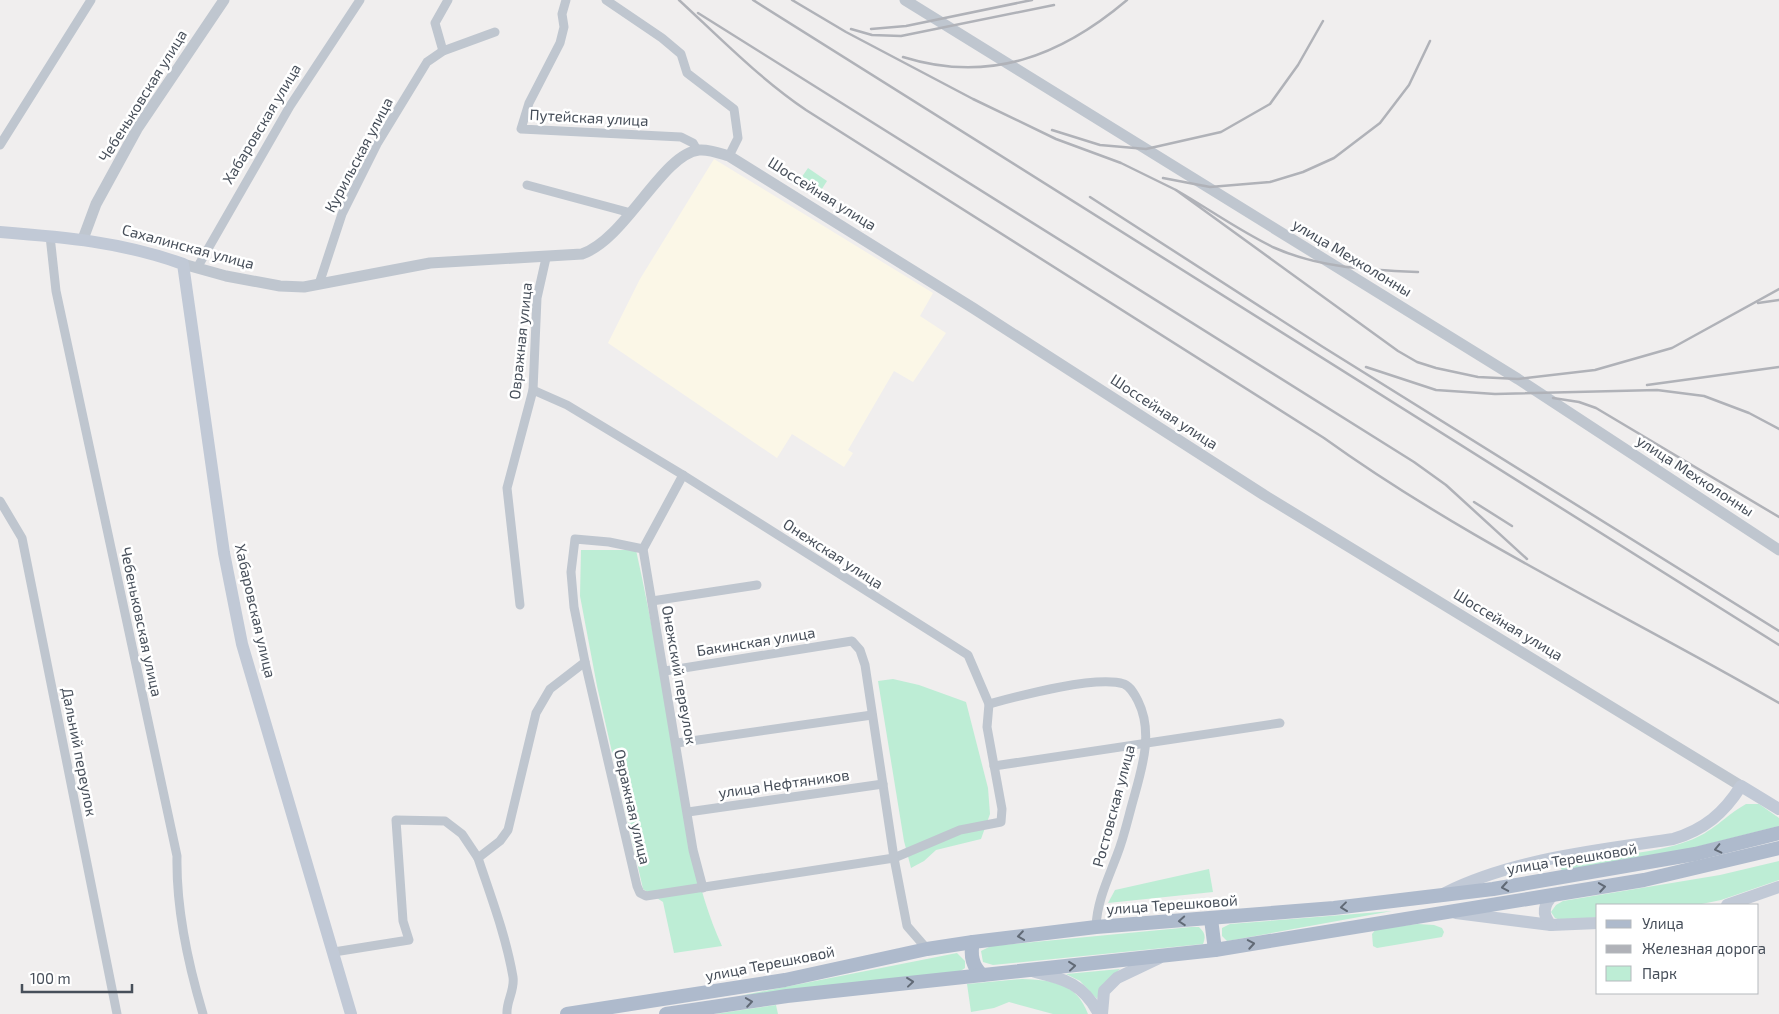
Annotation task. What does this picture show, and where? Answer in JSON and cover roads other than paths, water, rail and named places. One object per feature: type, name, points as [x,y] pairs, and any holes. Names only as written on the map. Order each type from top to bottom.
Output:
[{"type":"main road","name":"Сахалинская улица","points":[[0,232],[83,239],[129,246],[183,264]]},
{"type":"main road","name":"Хабаровская улица","points":[[183,264],[224,553],[242,644],[351,1014]]},
{"type":"main road","name":"Шоссейная улица","points":[[1740,786],[1779,809]]},
{"type":"main road","points":[[1442,895],[1464,883],[1554,858],[1584,851],[1672,839],[1698,831],[1730,804],[1740,786]]},
{"type":"main road","name":"улица Терешковой","points":[[567,1014],[785,980],[927,949],[973,942],[1096,927],[1260,916],[1442,895],[1695,854],[1779,833]]},
{"type":"main road","name":"улица Терешковой","points":[[666,1014],[787,996],[1215,950],[1644,880],[1774,850]]},
{"type":"main road","points":[[1554,858],[1548,867],[1554,878]]},
{"type":"main road","points":[[1730,904],[1779,888]]},
{"type":"main road","points":[[1551,924],[1547,920],[1544,911],[1548,900],[1554,895]]},
{"type":"main road","points":[[1418,898],[1420,916]]},
{"type":"main road","points":[[1445,912],[1551,924],[1596,923]]},
{"type":"main road","points":[[1211,918],[1215,950]]},
{"type":"main road","points":[[973,942],[972,960],[976,970],[982,975]]},
{"type":"main road","points":[[1100,1014],[1104,991],[1117,978],[1163,956]]},
{"type":"main road","points":[[1030,970],[1061,978],[1078,987],[1090,997],[1100,1014]]},
{"type":"street","points":[[0,144],[91,0]]},
{"type":"street","name":"Чебеньковская улица","points":[[83,239],[96,204],[136,129],[224,0]]},
{"type":"street","name":"Хабаровская улица","points":[[197,268],[290,106],[360,0]]},
{"type":"street","points":[[443,51],[435,23],[448,0]]},
{"type":"street","name":"Путейская улица","points":[[566,0],[562,14],[564,27],[560,43],[529,103],[522,130],[681,137],[692,143],[698,150]]},
{"type":"street","points":[[606,0],[662,38],[681,54],[687,74],[734,108],[738,138],[729,156]]},
{"type":"street","name":"улица Мехколонны","points":[[906,0],[1518,379],[1779,550]]},
{"type":"street","name":"Курильская улица","points":[[319,284],[342,214],[377,144],[427,62],[443,51],[495,32]]},
{"type":"street","points":[[546,258],[576,255],[595,250],[631,213],[679,158],[686,153],[698,150]]},
{"type":"street","name":"Шоссейная улица","points":[[698,150],[706,150],[729,156],[973,308],[1264,495],[1740,786]]},
{"type":"street","points":[[528,185],[631,213]]},
{"type":"street","name":"Чебеньковская улица","points":[[50,236],[60,310],[177,856],[176,884],[194,985],[202,1014]]},
{"type":"street","name":"Сахалинская улица","points":[[183,264],[226,276],[280,286],[304,287],[430,262],[468,259],[546,258]]},
{"type":"street","name":"Овражная улица","points":[[520,605],[507,488],[533,390],[537,298],[546,258]]},
{"type":"street","name":"Онежская улица","points":[[533,390],[567,405],[683,475],[968,655],[990,704]]},
{"type":"street","points":[[643,549],[683,475]]},
{"type":"street","name":"Дальний переулок","points":[[0,500],[22,538],[117,1014]]},
{"type":"street","name":"Овражная улица","points":[[643,549],[609,542],[575,539],[571,572],[574,607],[585,662],[640,893],[646,896],[703,888]]},
{"type":"street","name":"Онежский переулок","points":[[643,549],[677,742],[693,850],[703,888]]},
{"type":"street","points":[[652,601],[757,585]]},
{"type":"street","name":"Бакинская улица","points":[[665,671],[852,641],[860,650],[865,665],[872,715]]},
{"type":"street","points":[[478,858],[500,841],[508,830],[536,713],[550,689],[585,662]]},
{"type":"street","name":"Ростовская улица","points":[[990,704],[1051,689],[1111,683],[1125,685],[1134,693],[1143,711],[1146,743],[1143,764],[1118,853],[1097,907],[1096,927]]},
{"type":"street","points":[[703,888],[894,858],[960,830],[1000,822],[1002,809],[987,727],[990,704]]},
{"type":"street","points":[[677,742],[872,715],[894,858],[907,926],[927,949]]},
{"type":"street","points":[[994,766],[1280,723]]},
{"type":"street","name":"улица Нефтяников","points":[[688,812],[883,784]]},
{"type":"street","points":[[334,952],[409,940],[403,921],[396,820],[445,821],[462,834],[478,858],[502,932],[513,978],[514,988],[507,1010]]},
{"type":"railway","points":[[679,0],[756,71],[806,110],[1324,438],[1434,510],[1548,576],[1779,703]]},
{"type":"railway","points":[[753,0],[1779,645]]},
{"type":"railway","points":[[792,0],[846,32],[973,99],[1056,139],[1121,163],[1176,190]]},
{"type":"railway","points":[[871,29],[906,26],[1032,0]]},
{"type":"railway","points":[[903,57],[935,65],[965,67],[994,66],[1022,60],[1050,50],[1076,36],[1102,20],[1127,0]]},
{"type":"railway","points":[[851,29],[872,35],[901,36],[1054,5]]},
{"type":"railway","points":[[698,13],[1414,462],[1446,485],[1527,559]]},
{"type":"railway","points":[[1052,130],[1100,145],[1146,149],[1221,132],[1270,104],[1298,65],[1323,21]]},
{"type":"railway","points":[[1163,178],[1210,187],[1270,182],[1303,172],[1334,158],[1380,123],[1409,85],[1430,41]]},
{"type":"railway","points":[[1418,272],[1345,267],[1292,255],[1250,235],[1176,190],[1398,351],[1417,362],[1478,377],[1518,379],[1595,370],[1672,348],[1779,289]]},
{"type":"railway","points":[[1090,197],[1323,347],[1779,631]]},
{"type":"railway","points":[[1758,303],[1779,300]]},
{"type":"railway","points":[[1366,367],[1436,390],[1495,394],[1657,390],[1704,396],[1749,413],[1779,429]]},
{"type":"railway","points":[[1647,385],[1779,367]]},
{"type":"railway","points":[[1553,398],[1579,402],[1596,408],[1779,517]]},
{"type":"railway","points":[[1474,502],[1512,526]]}]
